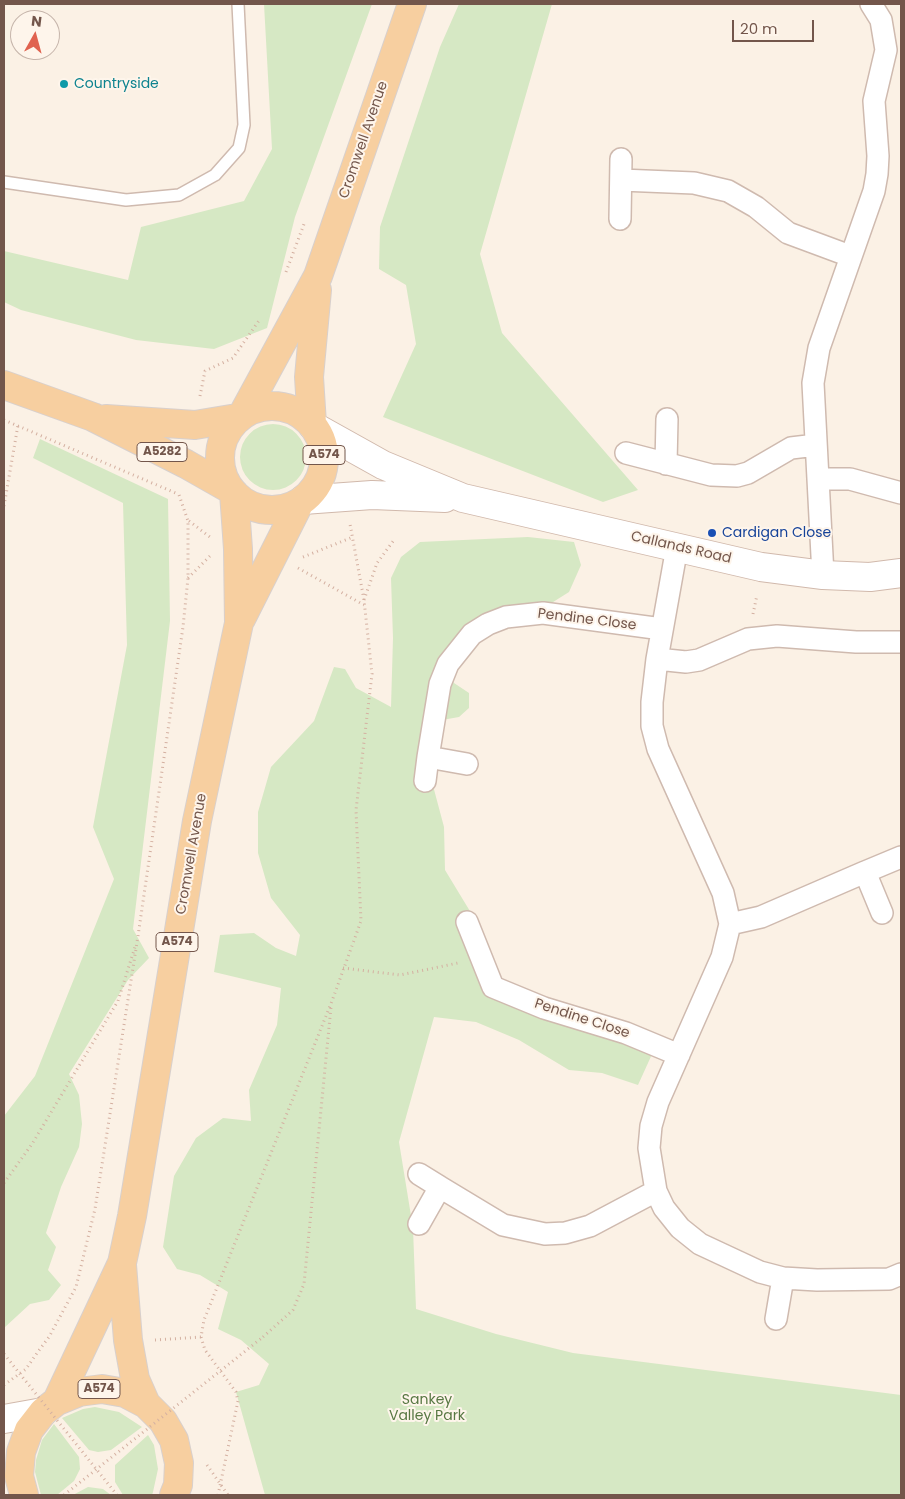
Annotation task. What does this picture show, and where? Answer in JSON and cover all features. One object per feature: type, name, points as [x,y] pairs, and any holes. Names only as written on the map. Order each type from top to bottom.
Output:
[{"type":"main road","name":"Cromwell Avenue","points":[[240,417],[318,276],[412,4]]},
{"type":"main road","name":"Cromwell Avenue","points":[[313,425],[309,376],[318,276]]},
{"type":"main road","name":"A5282","points":[[4,385],[92,418],[186,464],[232,491]]},
{"type":"main road","points":[[240,417],[256,408],[271,405],[286,408],[300,414],[313,425]]},
{"type":"main road","name":"A5282","points":[[92,418],[195,425],[240,417]]},
{"type":"main road","name":"A574","points":[[232,491],[223,476],[220,460],[221,445],[227,431],[240,417]]},
{"type":"main road","name":"A574","points":[[301,501],[314,488],[322,474],[324,457],[321,441],[313,425]]},
{"type":"main road","name":"Cromwell Avenue","points":[[50,1406],[122,1263],[132,1216],[197,820],[239,623],[238,550],[232,491]]},
{"type":"main road","points":[[232,491],[248,504],[265,510],[283,509],[301,501]]},
{"type":"main road","name":"Cromwell Avenue","points":[[239,623],[301,501]]},
{"type":"main road","name":"Cromwell Avenue","points":[[122,1263],[128,1340],[135,1379],[146,1404]]},
{"type":"main road","name":"A574","points":[[24,1495],[19,1476],[21,1452],[29,1430],[50,1406],[79,1392],[102,1389],[125,1393],[146,1404],[163,1421],[174,1440],[179,1463],[178,1486],[174,1495]]},
{"type":"street","points":[[823,575],[813,382],[815,365],[877,174],[878,156],[874,101],[886,50],[881,20],[871,4]]},
{"type":"street","points":[[620,219],[621,170],[728,191],[756,207],[788,233],[850,256]]},
{"type":"street","points":[[666,464],[667,419]]},
{"type":"street","name":"Callands Road","points":[[313,425],[375,462],[464,498],[761,567],[823,575],[870,577],[901,574]]},
{"type":"street","points":[[626,453],[711,475],[737,476],[748,473],[791,448],[816,445]]},
{"type":"street","points":[[818,479],[850,479],[901,493]]},
{"type":"street","name":"Callands Road","points":[[301,501],[372,495],[464,498]]},
{"type":"street","points":[[677,547],[657,659],[652,702],[652,726],[658,749],[723,892],[730,924],[722,957],[658,1102],[651,1126],[649,1148],[656,1191],[664,1208],[680,1228],[700,1244],[760,1272],[783,1278],[849,1281],[889,1278],[901,1274]]},
{"type":"street","name":"Pendine Close","points":[[425,781],[440,684],[448,664],[472,634],[488,624],[506,617],[543,613],[662,629]]},
{"type":"street","points":[[657,659],[686,662],[698,660],[748,639],[777,636],[856,642],[901,642]]},
{"type":"street","points":[[428,757],[467,764]]},
{"type":"street","points":[[730,924],[761,917],[901,856]]},
{"type":"street","points":[[865,872],[882,914]]},
{"type":"street","name":"Pendine Close","points":[[467,922],[492,987],[544,1008],[626,1033],[680,1055]]},
{"type":"street","points":[[420,1174],[503,1225],[545,1234],[565,1233],[590,1226],[656,1191]]},
{"type":"street","points":[[420,1224],[440,1187]]},
{"type":"street","points":[[776,1319],[783,1278]]},
{"type":"street","points":[[4,1419],[50,1406]]},
{"type":"lane","points":[[4,182],[126,200],[179,195],[215,175],[239,148],[244,124],[238,4]]},
{"type":"path","points":[[284,278],[305,221]]},
{"type":"path","points":[[205,371],[233,358],[265,312]]},
{"type":"path","points":[[4,420],[178,494],[188,521],[188,578],[183,628],[138,936],[95,1208],[76,1287],[49,1336],[26,1369],[4,1385]]},
{"type":"path","points":[[4,506],[18,425]]},
{"type":"path","points":[[218,1495],[238,1401],[236,1392],[205,1350],[201,1337],[204,1320],[332,1002],[361,921],[356,810],[372,674],[364,602],[349,516]]},
{"type":"path","points":[[188,521],[214,540]]},
{"type":"path","points":[[298,559],[353,536]]},
{"type":"path","points":[[364,602],[377,563],[394,540]]},
{"type":"path","points":[[188,578],[214,552]]},
{"type":"path","points":[[297,567],[364,602]]},
{"type":"path","points":[[4,1183],[32,1144],[118,1001],[138,936]]},
{"type":"path","points":[[343,968],[400,975],[480,956]]},
{"type":"path","points":[[64,1495],[263,1337],[293,1310],[304,1284],[332,1002]]},
{"type":"path","points":[[148,1341],[201,1337]]},
{"type":"path","points":[[4,1354],[117,1495]]},
{"type":"path","points":[[221,1483],[228,1495]]},
{"type":"green space","points":[[264,4],[372,4],[295,217],[267,328],[214,349],[136,340],[21,310],[4,302],[4,251],[128,280],[141,227],[244,201],[272,149]]},
{"type":"green space","points":[[459,4],[552,4],[480,254],[502,333],[638,490],[603,502],[383,417],[416,344],[406,285],[379,269],[380,227],[440,47]]},
{"type":"green space","points":[[273,424],[285,427],[296,434],[303,445],[306,457],[303,469],[296,480],[285,487],[273,490],[261,487],[250,480],[243,469],[240,457],[243,445],[250,434],[261,427]]},
{"type":"green space","points":[[40,439],[168,499],[170,621],[133,929],[149,958],[128,980],[69,1074],[79,1095],[82,1124],[79,1147],[61,1187],[46,1233],[56,1247],[48,1270],[61,1285],[49,1300],[30,1304],[4,1328],[4,1116],[35,1076],[114,879],[93,827],[127,645],[123,503],[33,458]]},
{"type":"green space","name":"Sankey Valley Park","points":[[528,537],[574,542],[581,565],[569,592],[542,609],[487,632],[442,663],[454,683],[469,693],[469,708],[459,717],[442,720],[432,782],[444,827],[445,870],[482,931],[467,951],[485,984],[653,1052],[638,1085],[602,1073],[569,1070],[519,1040],[476,1022],[434,1017],[399,1142],[413,1228],[416,1309],[496,1334],[573,1353],[901,1395],[901,1495],[265,1495],[236,1392],[259,1385],[269,1364],[241,1340],[218,1329],[228,1292],[200,1275],[177,1269],[163,1247],[174,1176],[196,1138],[223,1118],[251,1121],[249,1090],[277,1025],[281,988],[214,972],[220,935],[254,933],[276,948],[296,956],[300,935],[271,898],[258,853],[258,812],[271,767],[314,721],[334,667],[345,669],[356,688],[391,707],[393,638],[391,578],[401,557],[420,542]]},
{"type":"green space","points":[[95,1407],[119,1412],[142,1427],[111,1450],[98,1452],[89,1450],[62,1418],[83,1409]]},
{"type":"green space","points":[[54,1424],[79,1457],[80,1469],[74,1481],[57,1495],[41,1495],[35,1472],[36,1460],[42,1440]]},
{"type":"green space","points":[[148,1435],[154,1445],[158,1469],[152,1495],[123,1495],[115,1482],[115,1465]]},
{"type":"green space","points":[[88,1487],[103,1489],[111,1495],[73,1495]]},
{"type":"place","name":"Countryside","points":[[64,84]]},
{"type":"place","name":"Cardigan Close","points":[[712,533]]}]
